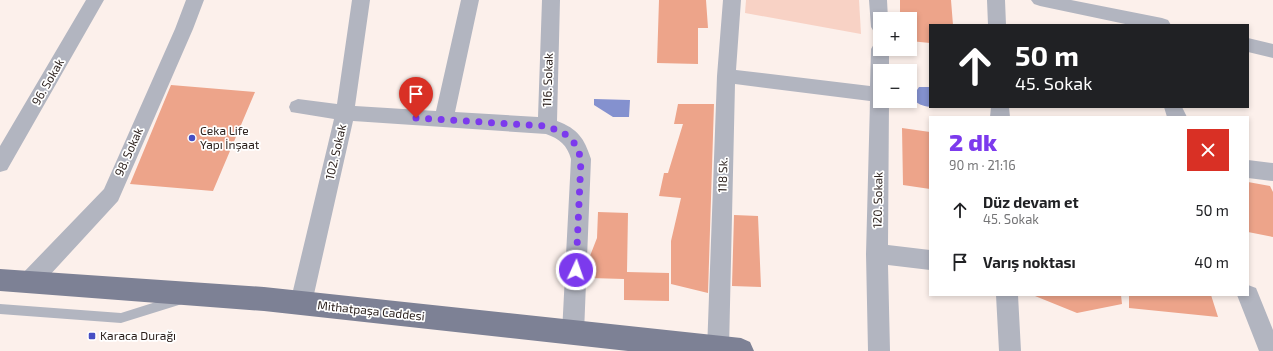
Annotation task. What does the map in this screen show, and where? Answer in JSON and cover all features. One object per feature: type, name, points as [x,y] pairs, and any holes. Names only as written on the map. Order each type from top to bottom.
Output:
[{"type":"main road","name":"Mithatpaşa Caddesi","points":[[0,280],[301,303],[729,350]]},
{"type":"street","name":"96. Sokak","points":[[0,164],[95,0]]},
{"type":"street","name":"98. Sokak","points":[[29,282],[111,195],[184,29],[195,0]]},
{"type":"street","name":"102. Sokak","points":[[301,303],[345,113],[361,0]]},
{"type":"street","points":[[444,119],[470,0]]},
{"type":"street","name":"116. Sokak","points":[[546,126],[551,0]]},
{"type":"street","name":"118 Sk.","points":[[729,350],[726,76],[732,0]]},
{"type":"street","points":[[878,0],[879,12]]},
{"type":"street","points":[[996,0],[997,24]]},
{"type":"street","points":[[1040,0],[1155,24]]},
{"type":"street","points":[[1249,45],[1273,51]]},
{"type":"street","points":[[726,76],[873,94]]},
{"type":"street","points":[[298,107],[345,113],[546,126],[564,133],[577,144],[581,159],[573,333]]},
{"type":"street","name":"120. Sokak","points":[[879,351],[877,254],[880,108]]},
{"type":"street","points":[[1249,169],[1273,172]]},
{"type":"street","points":[[877,254],[929,260]]},
{"type":"street","points":[[1007,296],[1010,351]]},
{"type":"street","points":[[1248,296],[1270,351]]},
{"type":"lane","points":[[0,309],[122,318],[197,294]]},
{"type":"shaded area","points":[[746,0],[859,0],[861,34],[745,13]]},
{"type":"water","points":[[919,87],[929,87],[929,107],[917,102],[917,90]]},
{"type":"water","points":[[594,99],[630,100],[629,117],[613,117],[594,105]]},
{"type":"building","points":[[659,0],[706,0],[708,28],[698,28],[698,64],[657,63]]},
{"type":"building","points":[[900,0],[951,0],[953,24],[929,24],[929,43],[917,42],[917,12],[900,12]]},
{"type":"building","name":"Ceka Life Yapı İnşaat","points":[[171,85],[255,92],[213,191],[130,184]]},
{"type":"building","points":[[678,104],[714,104],[708,293],[671,284],[671,241],[681,198],[659,196],[664,173],[668,173],[683,124],[674,124]]},
{"type":"building","points":[[902,128],[929,132],[929,189],[903,185]]},
{"type":"building","points":[[1249,182],[1270,186],[1273,192],[1273,237],[1249,232]]},
{"type":"building","points":[[598,212],[628,213],[627,272],[669,273],[669,301],[624,300],[624,279],[590,278],[588,274],[588,261],[597,238]]},
{"type":"building","points":[[734,215],[758,216],[761,287],[732,286]]},
{"type":"building","points":[[1035,296],[1121,296],[1122,304],[1077,313]]},
{"type":"building","points":[[1129,296],[1211,296],[1218,317],[1129,308]]},
{"type":"place","name":"Ceka Life Yapı İnşaat","points":[[192,138]]},
{"type":"place","name":"Karaca Durağı","points":[[92,336]]},
{"type":"route","points":[[416,118],[546,126],[564,133],[571,138],[577,144],[581,159],[576,270]]}]
